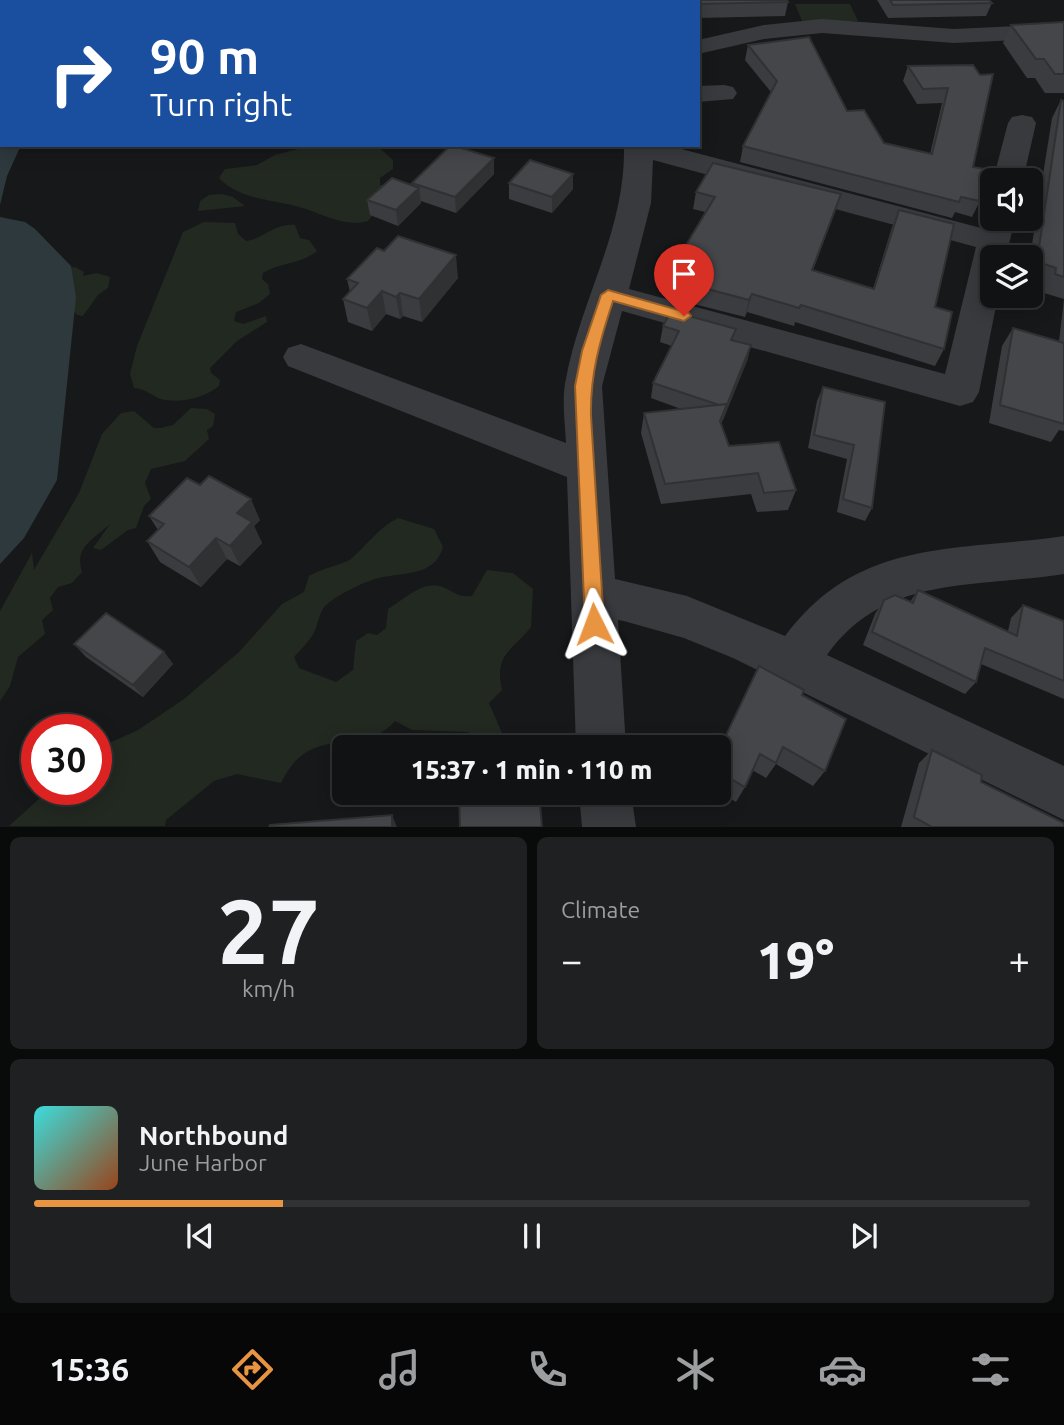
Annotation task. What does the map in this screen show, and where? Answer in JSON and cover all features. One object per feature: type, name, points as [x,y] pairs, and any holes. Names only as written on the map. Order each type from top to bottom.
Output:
[{"type":"street","points":[[700,47],[764,32],[822,26],[954,36],[1064,31]]},
{"type":"street","points":[[1011,168],[1022,122]]},
{"type":"street","points":[[600,735],[583,386],[589,351],[640,188],[639,147]]},
{"type":"street","points":[[643,147],[980,226]]},
{"type":"street","points":[[608,295],[960,392],[996,231]]},
{"type":"street","points":[[301,357],[585,467]]},
{"type":"street","points":[[793,664],[832,613],[863,591],[886,581],[923,572],[1064,555]]},
{"type":"street","points":[[593,597],[628,598],[656,606],[793,664],[1064,794]]},
{"type":"street","points":[[606,805],[609,827]]},
{"type":"shaded area","points":[[795,4],[850,4],[858,21],[802,21]]},
{"type":"shaded area","points":[[0,147],[20,147],[7,176],[0,205]]},
{"type":"shaded area","points":[[306,147],[378,147],[393,160],[393,169],[380,178],[380,185],[397,184],[368,221],[350,223],[299,207],[246,195],[219,178],[225,169],[257,165],[275,155]]},
{"type":"shaded area","points":[[209,195],[233,197],[245,206],[198,211],[200,201]]},
{"type":"shaded area","points":[[0,217],[25,222],[71,266],[76,297],[57,480],[24,538],[0,564]]},
{"type":"shaded area","points":[[204,222],[235,223],[238,234],[246,241],[282,226],[295,225],[300,238],[309,240],[317,251],[263,273],[262,279],[268,284],[270,294],[259,303],[236,312],[234,321],[243,324],[266,316],[267,322],[237,341],[210,368],[211,373],[220,380],[219,386],[194,398],[165,400],[134,388],[130,374],[137,346],[183,232]]},
{"type":"shaded area","points":[[75,267],[84,272],[83,276],[97,273],[110,277],[108,288],[98,295],[83,316],[77,315],[70,307],[69,268]]},
{"type":"shaded area","points":[[191,408],[207,409],[215,414],[213,426],[207,430],[209,439],[185,461],[151,469],[145,483],[151,499],[144,506],[136,528],[128,530],[101,550],[93,548],[110,524],[83,550],[80,563],[82,572],[72,583],[58,587],[50,598],[53,610],[42,620],[45,634],[18,657],[10,686],[0,701],[0,611],[32,553],[34,570],[79,493],[102,434],[121,413],[134,411],[154,428],[160,428],[173,425]]},
{"type":"shaded area","points":[[398,518],[434,529],[443,547],[439,557],[433,564],[417,572],[388,576],[350,589],[325,606],[314,633],[294,657],[299,668],[336,682],[353,670],[356,641],[368,633],[377,635],[386,628],[388,609],[408,595],[423,588],[438,586],[461,595],[472,596],[487,570],[513,573],[533,589],[531,627],[502,661],[502,690],[489,703],[500,735],[412,730],[395,721],[374,735],[332,735],[332,744],[307,752],[293,764],[281,783],[237,774],[214,781],[166,820],[165,826],[9,826],[32,805],[112,805],[112,742],[138,730],[184,699],[239,652],[282,604],[304,592],[309,576],[351,559]]},
{"type":"building","points":[[700,0],[787,0],[788,2],[700,4]]},
{"type":"building","points":[[890,0],[989,0],[992,3],[893,5]]},
{"type":"building","points":[[1064,22],[1064,74],[1055,74],[1044,59],[1036,59],[1011,25]]},
{"type":"building","points":[[809,37],[847,111],[864,110],[884,143],[932,154],[948,88],[923,89],[908,66],[973,65],[980,75],[993,74],[973,167],[980,168],[980,201],[961,197],[959,202],[743,146],[777,81],[748,45]]},
{"type":"building","points":[[1061,100],[1064,101],[1064,277],[1055,274],[1056,268],[1043,264],[1043,245],[1039,245]]},
{"type":"building","points":[[449,147],[494,158],[455,197],[412,183]]},
{"type":"building","points":[[530,160],[573,174],[552,197],[509,183]]},
{"type":"building","points":[[713,163],[841,194],[812,270],[874,289],[899,210],[954,224],[935,307],[952,312],[944,349],[801,305],[799,308],[752,294],[749,300],[685,283],[692,271],[674,265],[715,197],[696,192]]},
{"type":"building","points":[[392,178],[419,188],[396,210],[367,200]]},
{"type":"building","points":[[398,236],[456,255],[419,299],[400,293],[396,297],[382,291],[367,308],[343,299],[358,283],[347,279],[377,248],[384,251]]},
{"type":"building","points":[[671,311],[736,329],[731,340],[751,345],[726,407],[727,404],[719,405],[653,383],[679,331],[663,326]]},
{"type":"building","points":[[1013,328],[1064,343],[1064,424],[1000,405]]},
{"type":"building","points":[[823,387],[885,402],[872,508],[843,499],[854,445],[814,435]]},
{"type":"building","points":[[727,404],[720,421],[729,446],[779,442],[796,490],[764,493],[758,473],[665,484],[644,413]]},
{"type":"building","points":[[209,476],[251,499],[237,513],[252,522],[230,546],[216,538],[189,567],[147,541],[164,524],[149,516],[187,478],[200,485]]},
{"type":"building","points":[[918,590],[1017,636],[1023,605],[1064,621],[1064,681],[985,648],[976,682],[872,632],[884,600],[895,595],[913,603]]},
{"type":"building","points":[[106,613],[164,652],[133,685],[74,644]]},
{"type":"building","points":[[759,666],[804,690],[802,695],[846,719],[825,771],[783,747],[776,763],[760,754],[745,787],[731,779],[731,735],[726,735]]},
{"type":"building","points":[[932,750],[982,775],[981,782],[1064,823],[1064,827],[932,827],[914,817]]},
{"type":"building","points":[[459,805],[540,805],[542,827],[460,827]]},
{"type":"building","points":[[392,815],[392,827],[269,827],[270,825]]},
{"type":"route","points":[[594,624],[583,416],[583,386],[589,351],[608,295],[684,316]]}]
